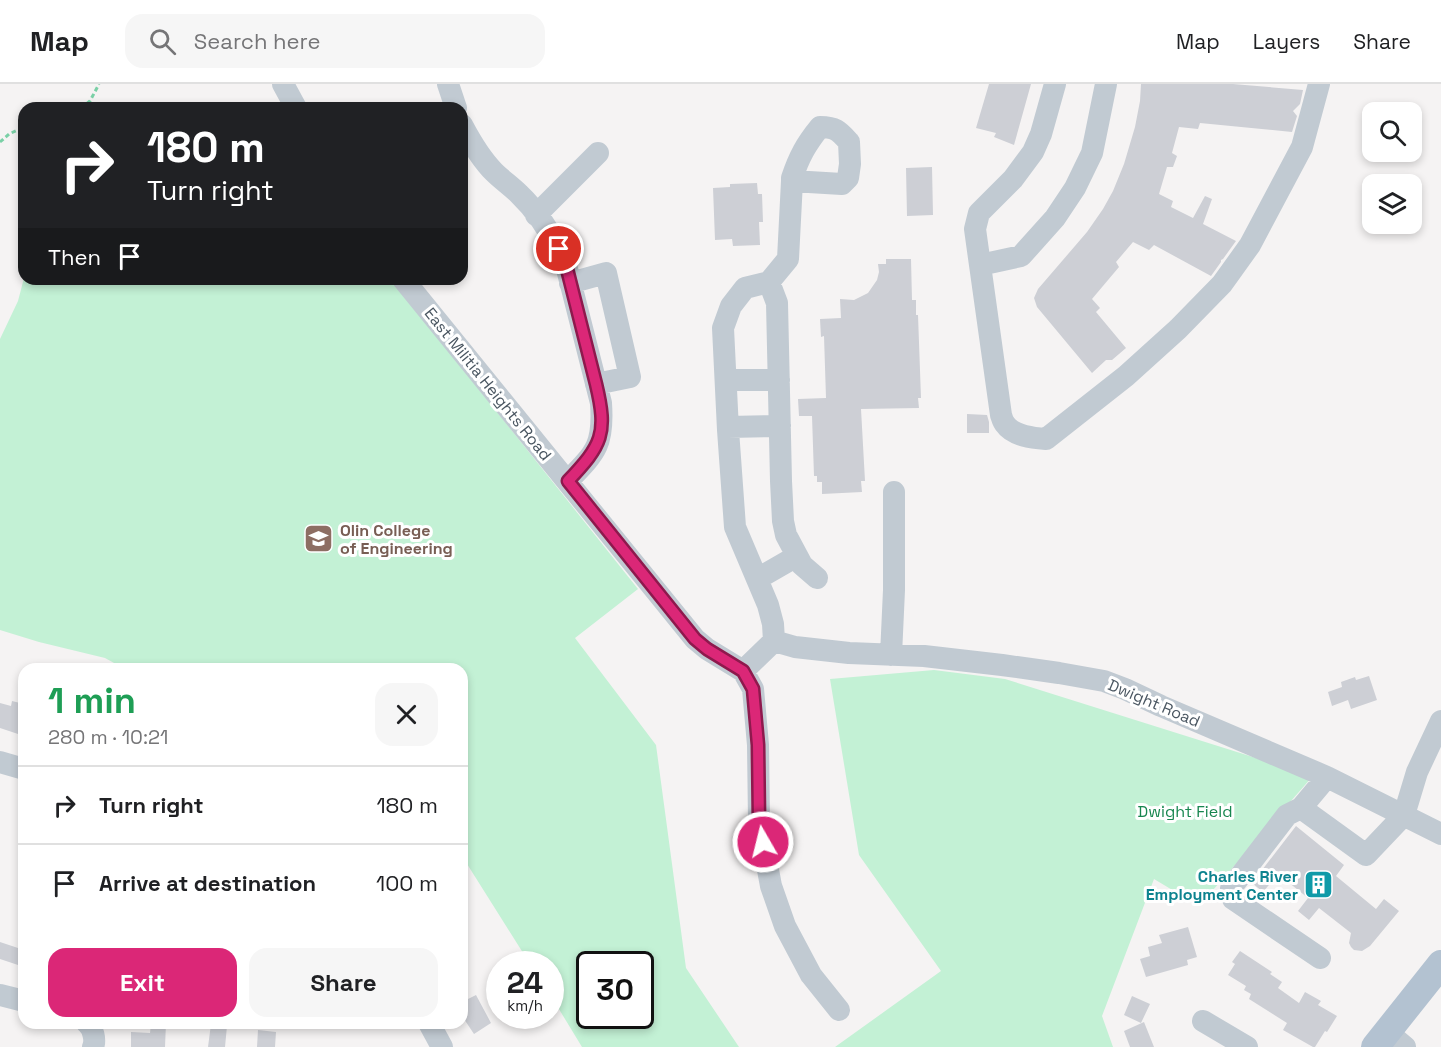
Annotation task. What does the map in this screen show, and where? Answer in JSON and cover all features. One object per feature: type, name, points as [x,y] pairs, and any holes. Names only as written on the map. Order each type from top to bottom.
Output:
[{"type":"main road","points":[[1389,1042],[1441,964]]},
{"type":"street","points":[[283,84],[293,102]]},
{"type":"street","points":[[448,84],[454,102]]},
{"type":"street","points":[[1055,84],[1041,134],[1033,152],[1013,179],[979,213],[975,229],[1001,415],[1005,426],[1016,432],[1031,438],[1046,439],[1126,376],[1178,329],[1222,284],[1250,245],[1302,147],[1319,84]]},
{"type":"street","points":[[980,265],[1021,256],[1055,218],[1075,188],[1092,153],[1106,84]]},
{"type":"street","points":[[468,135],[494,172],[521,195],[548,229],[566,265],[601,403],[602,424],[601,435],[595,449],[568,481]]},
{"type":"street","points":[[536,215],[598,153]]},
{"type":"street","points":[[792,181],[788,259],[769,282],[745,288],[730,306],[723,328],[728,427],[735,527],[768,605],[773,624],[774,641],[743,671],[753,689],[758,745],[759,821],[771,886],[785,926],[811,975],[839,1010]]},
{"type":"street","points":[[570,283],[606,273],[630,377],[596,384]]},
{"type":"street","points":[[769,282],[777,303],[783,521],[786,536],[802,565],[817,578]]},
{"type":"street","name":"East Militia Heights Road","points":[[408,285],[695,639],[743,671]]},
{"type":"street","points":[[726,380],[779,380]]},
{"type":"street","points":[[728,427],[780,426]]},
{"type":"street","points":[[891,654],[894,590],[894,492]]},
{"type":"street","points":[[757,579],[797,556]]},
{"type":"street","name":"Dwight Road","points":[[774,641],[795,647],[849,653],[924,656],[1002,665],[1104,681],[1327,777],[1441,834]]},
{"type":"street","points":[[1301,808],[1366,855],[1404,815],[1417,772],[1441,721]]},
{"type":"street","points":[[0,762],[18,767]]},
{"type":"street","points":[[1320,957],[1233,899],[1231,888],[1287,815],[1301,808],[1327,777]]},
{"type":"street","points":[[0,995],[18,1000]]},
{"type":"street","points":[[1203,1021],[1247,1047]]},
{"type":"street","points":[[92,1029],[95,1042],[93,1047]]},
{"type":"street","points":[[432,1029],[442,1047]]},
{"type":"path","points":[[89,102],[99,84]]},
{"type":"path","points":[[0,142],[18,130]]},
{"type":"green space","name":"Olin College of Engineering","points":[[22,285],[396,285],[638,589],[575,638],[656,745],[686,968],[739,1047],[582,1047],[564,1017],[564,951],[522,951],[468,866],[468,663],[114,663],[105,658],[0,630],[0,339],[18,301]]},
{"type":"green space","name":"Dwight Field","points":[[934,670],[1005,679],[1312,777],[1199,906],[1154,879],[1102,1016],[1113,1047],[835,1047],[941,971],[859,855],[830,679]]},
{"type":"building","points":[[989,84],[1031,84],[1014,145],[994,137],[996,133],[976,128]]},
{"type":"building","points":[[1141,84],[1233,84],[1303,90],[1300,104],[1293,111],[1297,116],[1292,132],[1200,123],[1198,129],[1179,127],[1172,153],[1177,156],[1173,167],[1167,167],[1159,194],[1173,201],[1171,207],[1193,218],[1205,196],[1212,199],[1203,224],[1236,241],[1211,276],[1154,245],[1149,250],[1133,242],[1116,262],[1119,267],[1092,299],[1100,308],[1096,312],[1126,348],[1112,360],[1106,360],[1092,373],[1037,307],[1034,298],[1038,289],[1087,232],[1113,191],[1135,127]]},
{"type":"building","points":[[932,167],[933,215],[907,216],[906,168]]},
{"type":"building","points":[[757,183],[758,194],[762,194],[763,222],[759,222],[760,245],[733,246],[732,239],[715,240],[713,188],[730,187],[730,184]]},
{"type":"building","points":[[886,259],[911,259],[912,300],[916,300],[916,315],[918,315],[921,398],[918,398],[919,408],[861,409],[865,481],[861,481],[862,492],[822,494],[822,482],[817,482],[817,476],[814,476],[812,416],[799,416],[798,399],[826,398],[824,336],[821,337],[820,319],[841,318],[840,299],[854,300],[868,293],[877,280],[878,264],[886,264]]},
{"type":"building","points":[[967,414],[987,415],[989,433],[967,433]]},
{"type":"building","points":[[1369,676],[1377,700],[1351,709],[1348,700],[1332,706],[1328,692],[1342,687],[1341,682],[1355,677],[1356,680]]},
{"type":"building","points":[[12,701],[18,702],[18,734],[0,728],[0,703],[11,706]]},
{"type":"building","name":"Charles River Employment Center","points":[[1296,826],[1344,865],[1336,876],[1376,909],[1384,899],[1399,911],[1370,946],[1362,951],[1351,947],[1349,943],[1351,933],[1319,908],[1309,920],[1298,911],[1308,898],[1278,874],[1263,892],[1252,883]]},
{"type":"building","points":[[1188,927],[1197,957],[1187,960],[1188,965],[1146,977],[1140,959],[1150,956],[1148,947],[1162,943],[1159,935]]},
{"type":"building","points":[[0,942],[18,948],[18,965],[0,959]]},
{"type":"building","points":[[1240,951],[1272,972],[1270,974],[1282,982],[1278,988],[1299,1003],[1305,992],[1321,1001],[1318,1005],[1337,1016],[1315,1047],[1283,1030],[1287,1023],[1249,999],[1251,994],[1244,990],[1246,986],[1228,975],[1235,964],[1232,962]]},
{"type":"building","points":[[476,995],[486,1014],[486,1026],[474,1034],[468,1025],[468,999]]},
{"type":"building","points":[[1132,996],[1150,1004],[1141,1023],[1124,1015]]},
{"type":"building","points":[[1144,1022],[1154,1047],[1130,1047],[1124,1031]]},
{"type":"building","points":[[150,1029],[166,1029],[165,1047],[131,1047],[131,1032],[150,1033]]},
{"type":"building","points":[[210,1029],[227,1029],[225,1047],[208,1047]]},
{"type":"building","points":[[258,1030],[276,1032],[275,1047],[257,1047]]},
{"type":"place","name":"Olin College of Engineering","points":[[319,539]]},
{"type":"place","name":"Charles River Employment Center","points":[[1319,885]]},
{"type":"route","points":[[559,249],[566,265],[601,403],[602,424],[601,435],[595,449],[568,481],[695,639],[743,671],[753,689],[758,745],[759,821],[763,842]]}]
